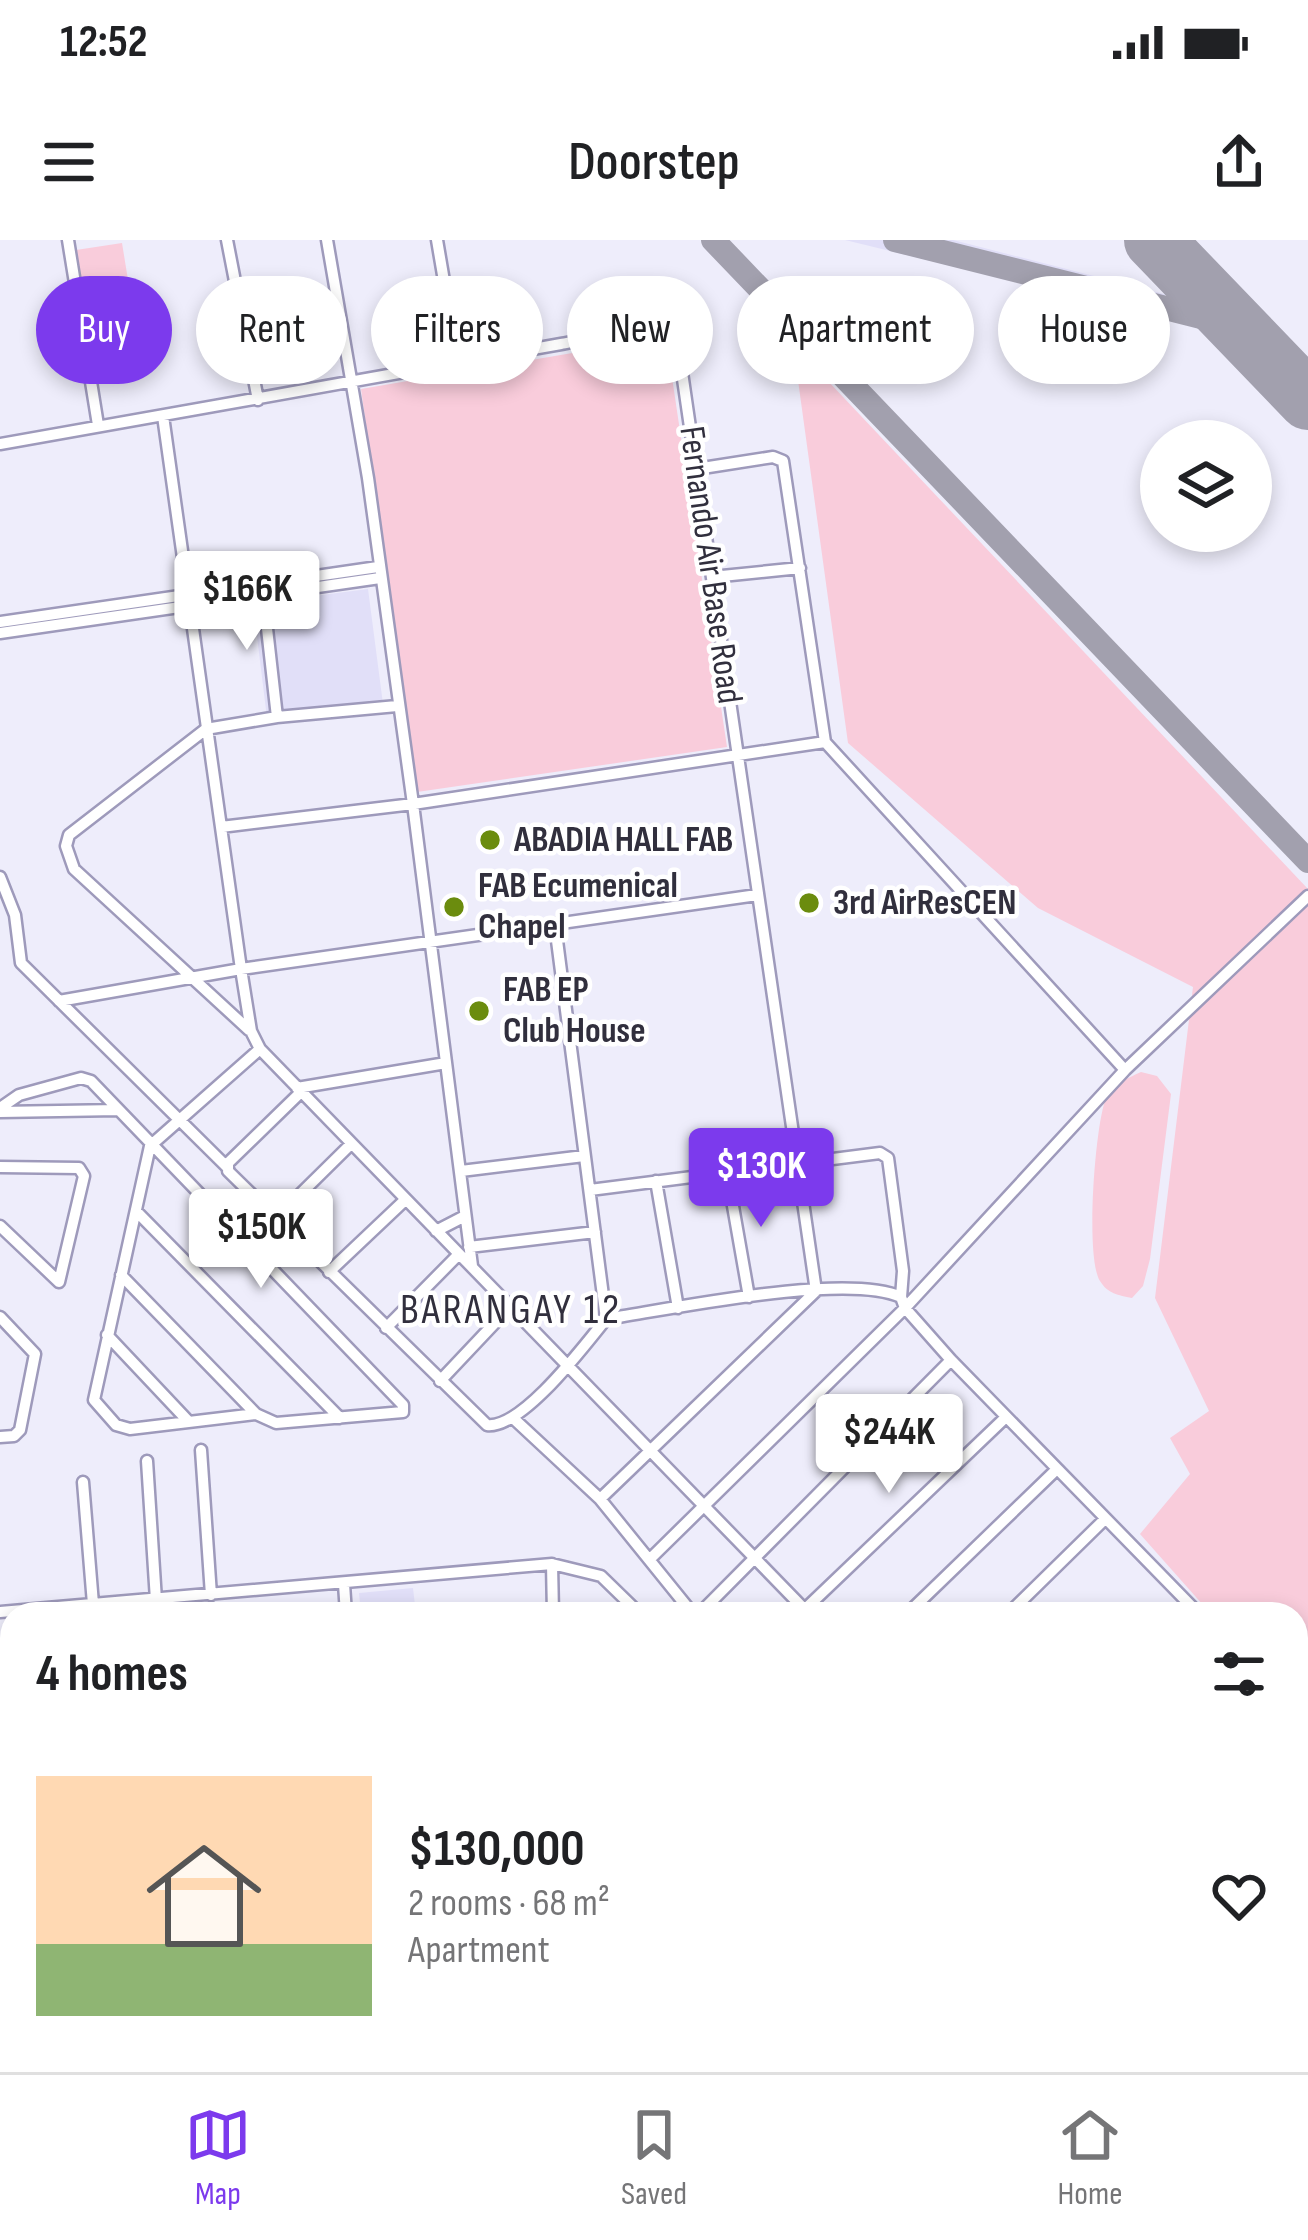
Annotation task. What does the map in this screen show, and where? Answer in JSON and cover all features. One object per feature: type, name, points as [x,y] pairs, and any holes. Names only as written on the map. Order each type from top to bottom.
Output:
[{"type":"street","points":[[68,240],[98,425]]},
{"type":"street","points":[[227,240],[258,400]]},
{"type":"street","points":[[327,240],[413,803],[461,1171],[464,1251],[472,1269],[508,1309],[705,1504],[794,1602]]},
{"type":"street","points":[[437,240],[443,276]]},
{"type":"street","name":"Fernando Air Base Road","points":[[221,827],[738,755],[677,338],[661,329],[543,348]]},
{"type":"street","name":"Fernando Air Base Road","points":[[0,444],[371,379]]},
{"type":"street","points":[[163,416],[251,1031],[260,1049],[404,1201],[464,1251]]},
{"type":"street","points":[[696,469],[772,457],[783,461],[825,742],[1125,1070]]},
{"type":"street","points":[[712,578],[800,568]]},
{"type":"street","points":[[0,622],[75,617],[379,573]]},
{"type":"street","points":[[263,589],[277,717]]},
{"type":"street","points":[[0,634],[58,619]]},
{"type":"street","points":[[251,1031],[74,868],[66,846],[77,829],[206,729],[398,706]]},
{"type":"street","points":[[816,1291],[738,755],[825,742]]},
{"type":"street","points":[[0,877],[15,915],[21,963],[487,1425],[513,1418],[567,1366],[606,1319],[748,1297],[883,1288],[903,1302],[951,1360],[1186,1602]]},
{"type":"street","points":[[59,1000],[757,895]]},
{"type":"street","points":[[651,1558],[1125,1070],[1308,896]]},
{"type":"street","points":[[555,926],[606,1319]]},
{"type":"street","points":[[256,1414],[130,1429],[99,1409],[94,1389],[150,1146],[260,1049]]},
{"type":"street","points":[[227,1167],[299,1090],[446,1063]]},
{"type":"street","points":[[0,1110],[19,1095],[81,1078],[91,1081],[404,1405],[400,1414],[276,1423],[256,1414],[121,1275]]},
{"type":"street","points":[[0,1110],[118,1110]]},
{"type":"street","points":[[276,1218],[351,1144]]},
{"type":"street","points":[[590,1190],[871,1151],[888,1158],[903,1302]]},
{"type":"street","points":[[461,1171],[584,1156]]},
{"type":"street","points":[[0,1167],[79,1168],[84,1176],[58,1282],[0,1226]]},
{"type":"street","points":[[727,1172],[748,1297]]},
{"type":"street","points":[[656,1181],[678,1308]]},
{"type":"street","points":[[328,1272],[404,1201]]},
{"type":"street","points":[[136,1211],[340,1418]]},
{"type":"street","points":[[436,1231],[465,1216]]},
{"type":"street","points":[[386,1328],[464,1251],[595,1232]]},
{"type":"street","points":[[600,1499],[816,1291]]},
{"type":"street","points":[[440,1381],[508,1309]]},
{"type":"street","points":[[0,1317],[30,1346],[35,1363],[20,1430],[14,1436],[0,1437]]},
{"type":"street","points":[[107,1335],[189,1422]]},
{"type":"street","points":[[708,1602],[951,1360]]},
{"type":"street","points":[[815,1602],[1006,1417]]},
{"type":"street","points":[[513,1418],[600,1499],[686,1602]]},
{"type":"street","points":[[201,1450],[211,1595]]},
{"type":"street","points":[[147,1461],[156,1600]]},
{"type":"street","points":[[919,1602],[1057,1469]]},
{"type":"street","points":[[83,1482],[93,1602]]},
{"type":"street","points":[[1020,1602],[1105,1520]]},
{"type":"street","points":[[124,1602],[552,1564],[601,1576],[628,1602]]},
{"type":"street","points":[[552,1564],[553,1602]]},
{"type":"street","points":[[344,1584],[345,1602]]},
{"type":"street","points":[[182,1602],[183,1598]]},
{"type":"street","points":[[183,1598],[184,1602]]},
{"type":"shaded area","points":[[845,240],[953,240],[1094,276],[998,277]]},
{"type":"shaded area","points":[[122,243],[127,276],[80,276],[76,250]]},
{"type":"shaded area","points":[[1170,300],[1194,325],[1170,319]]},
{"type":"shaded area","points":[[567,354],[567,384],[673,384],[727,747],[417,792],[361,389],[390,384],[543,384],[543,358]]},
{"type":"shaded area","points":[[799,384],[831,384],[1308,889],[1308,1602],[1200,1602],[1140,1534],[1190,1474],[1170,1438],[1209,1411],[1155,1298],[1193,987],[1038,908],[848,743]]},
{"type":"shaded area","points":[[368,589],[383,704],[267,718],[253,604]]},
{"type":"shaded area","points":[[1141,1072],[1157,1076],[1171,1094],[1150,1259],[1143,1286],[1132,1298],[1110,1291],[1095,1268],[1093,1193],[1105,1101],[1115,1087]]},
{"type":"shaded area","points":[[413,1588],[415,1602],[360,1602],[359,1593]]},
{"type":"taxiway","points":[[713,240],[1308,861]]},
{"type":"taxiway","points":[[895,240],[1237,326]]},
{"type":"runway","points":[[1154,240],[1308,400]]},
{"type":"place","name":"ABADIA HALL FAB","points":[[490,840]]},
{"type":"place","name":"3rd AirResCEN","points":[[809,903]]},
{"type":"place","name":"FAB Ecumenical Chapel","points":[[454,907]]},
{"type":"place","name":"FAB EP Club House","points":[[479,1011]]},
{"type":"district","name":"BARANGAY 12","points":[[511,1310]]}]
